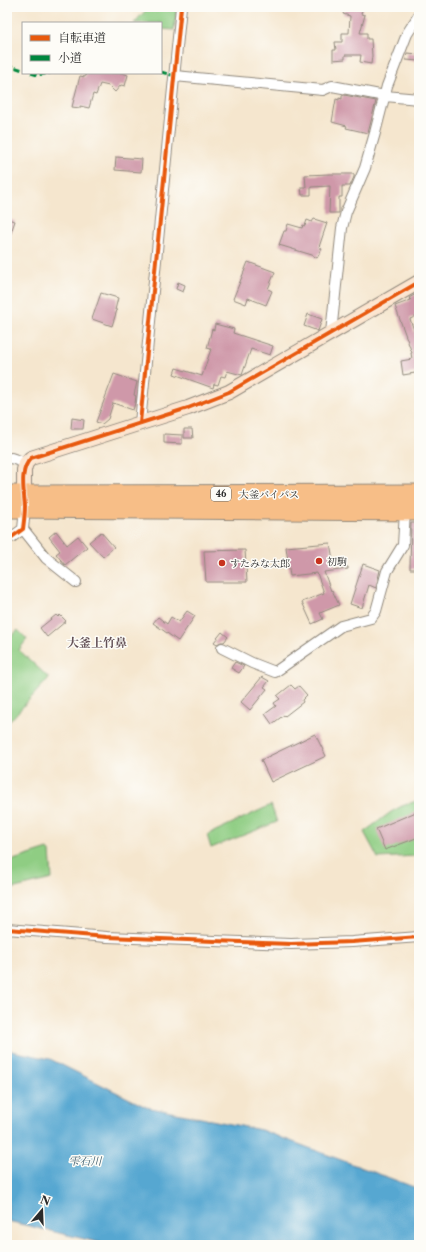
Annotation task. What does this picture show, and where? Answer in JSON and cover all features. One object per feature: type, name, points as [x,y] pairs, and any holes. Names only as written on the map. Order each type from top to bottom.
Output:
[{"type":"highway","name":"大釜バイパス","points":[[16,501],[419,494]]},
{"type":"highway","name":"大釜バイパス","points":[[16,501],[412,511]]},
{"type":"street","points":[[140,423],[181,7]]},
{"type":"street","points":[[331,333],[342,228],[346,212],[365,168],[385,96],[386,86],[407,34],[419,15]]},
{"type":"street","points":[[175,76],[323,90],[332,86],[385,96],[419,99]]},
{"type":"street","points":[[76,582],[46,558],[23,529],[16,501],[26,463],[31,458],[188,408],[229,392],[419,282]]},
{"type":"street","points":[[7,459],[11,458],[26,463]]},
{"type":"street","points":[[222,648],[252,663],[275,672],[341,626],[371,618],[376,611],[388,571],[403,545],[412,511]]},
{"type":"street","points":[[7,537],[12,537],[23,529]]},
{"type":"street","points":[[7,929],[107,937],[291,944],[352,942],[419,937]]},
{"type":"green space","points":[[149,7],[177,7],[174,30],[162,29],[162,22],[135,22]]},
{"type":"green space","points":[[18,630],[27,639],[19,650],[49,678],[7,724],[7,640]]},
{"type":"green space","points":[[419,800],[419,857],[378,858],[364,832],[391,812]]},
{"type":"green space","points":[[271,805],[277,822],[211,848],[207,835]]},
{"type":"green space","points":[[48,849],[50,851],[52,879],[7,890],[7,862]]},
{"type":"water","name":"雫石川","points":[[7,1050],[50,1059],[146,1107],[261,1130],[419,1189],[419,1245],[110,1245],[8,1221]]},
{"type":"building","points":[[345,7],[363,7],[361,14],[365,15],[360,33],[367,33],[367,39],[371,39],[371,64],[360,62],[361,55],[345,55],[345,59],[333,60],[333,50],[336,50],[335,42],[342,42],[342,33],[349,33],[350,16],[343,14]]},
{"type":"building","points":[[407,53],[419,54],[419,61],[406,60]]},
{"type":"building","points":[[86,74],[128,75],[125,86],[121,85],[115,92],[109,86],[100,84],[96,95],[93,94],[89,108],[80,106],[80,108],[72,107],[80,76],[85,77]]},
{"type":"building","points":[[344,95],[376,101],[368,133],[346,128],[347,126],[332,122],[336,99],[342,99],[342,96]]},
{"type":"building","points":[[116,157],[142,159],[141,172],[115,170]]},
{"type":"building","points":[[354,174],[350,186],[342,186],[342,197],[339,197],[339,213],[329,213],[330,186],[311,187],[311,195],[302,195],[301,187],[306,187],[305,175]]},
{"type":"building","points":[[7,219],[15,221],[8,241],[7,241]]},
{"type":"building","points":[[314,219],[327,223],[319,247],[322,249],[317,258],[312,255],[279,245],[288,224],[302,228],[303,225],[305,226],[307,220],[312,222]]},
{"type":"building","points":[[248,262],[275,272],[268,289],[272,291],[266,305],[248,298],[246,304],[233,299]]},
{"type":"building","points":[[178,282],[185,285],[183,292],[176,289]]},
{"type":"building","points":[[101,293],[118,298],[115,310],[117,310],[112,326],[92,319]]},
{"type":"building","points":[[416,294],[419,300],[419,315],[410,319],[419,344],[419,376],[416,376],[415,373],[403,375],[401,361],[412,359],[412,353],[395,306],[411,300],[409,298]]},
{"type":"building","points":[[308,314],[322,319],[318,331],[304,326]]},
{"type":"building","points":[[215,324],[234,329],[233,333],[273,346],[270,355],[251,349],[242,375],[227,371],[225,377],[221,376],[218,385],[214,384],[213,388],[174,374],[176,368],[202,376],[211,349],[207,348],[212,329],[214,330]]},
{"type":"building","points":[[114,374],[137,382],[134,395],[136,396],[135,403],[133,410],[113,403],[108,419],[102,424],[96,422]]},
{"type":"building","points":[[72,418],[84,420],[83,429],[71,429]]},
{"type":"building","points":[[184,429],[192,429],[193,438],[184,438]]},
{"type":"building","points":[[164,434],[182,435],[182,444],[164,443]]},
{"type":"building","points":[[411,523],[419,523],[419,569],[410,569]]},
{"type":"building","points":[[56,531],[67,545],[78,536],[87,547],[65,565],[56,554],[60,551],[49,537]]},
{"type":"building","points":[[101,532],[114,547],[103,557],[89,542]]},
{"type":"building","points":[[330,543],[334,565],[348,567],[348,569],[324,572],[331,591],[332,590],[339,605],[320,613],[323,619],[312,624],[302,602],[324,593],[317,573],[290,576],[286,547]]},
{"type":"building","points":[[245,550],[247,582],[206,582],[204,551]]},
{"type":"building","points":[[363,564],[380,570],[376,588],[369,585],[362,608],[350,604]]},
{"type":"building","points":[[187,611],[195,616],[178,641],[153,623],[158,617],[167,624],[171,617],[179,622]]},
{"type":"building","points":[[56,615],[58,617],[60,615],[66,621],[47,637],[40,628]]},
{"type":"building","points":[[222,632],[228,637],[224,642],[217,644],[214,642]]},
{"type":"building","points":[[235,662],[244,666],[239,673],[231,668]]},
{"type":"building","points":[[262,677],[269,681],[264,687],[267,689],[250,710],[241,702]]},
{"type":"building","points":[[291,685],[295,689],[299,686],[307,695],[302,700],[303,702],[272,724],[265,714],[276,706],[274,703],[280,699],[277,696]]},
{"type":"building","points":[[315,734],[326,756],[271,782],[261,760]]},
{"type":"building","points":[[416,812],[419,818],[419,837],[385,850],[376,829]]},
{"type":"marked path","points":[[7,65],[22,70]]},
{"type":"marked path","points":[[162,72],[175,76]]},
{"type":"marked path","points":[[34,74],[44,74]]},
{"type":"cycle path","points":[[140,423],[181,7]]},
{"type":"cycle path","points":[[7,537],[12,537],[23,529],[25,515],[23,481],[25,468],[31,458],[188,408],[229,392],[419,282]]},
{"type":"cycle path","points":[[7,929],[107,937],[291,944],[352,942],[419,937]]},
{"type":"place","name":"初駒","points":[[319,561]]},
{"type":"place","name":"すたみな太郎","points":[[222,563]]},
{"type":"district","name":"大釜上竹鼻","points":[[97,643]]}]
